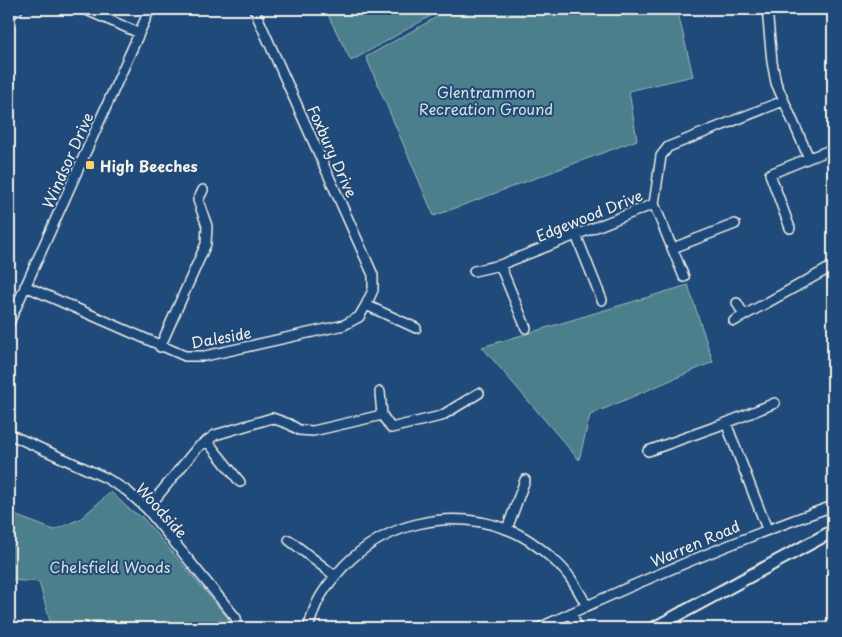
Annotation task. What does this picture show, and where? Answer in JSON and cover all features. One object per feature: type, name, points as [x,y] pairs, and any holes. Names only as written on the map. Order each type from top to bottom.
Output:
[{"type":"street","points":[[9,16],[18,9]]},
{"type":"street","points":[[84,9],[139,33]]},
{"type":"street","name":"Windsor Drive","points":[[9,323],[150,9]]},
{"type":"street","name":"Foxbury Drive","points":[[254,9],[373,275],[373,290],[366,305]]},
{"type":"street","points":[[767,9],[776,83],[809,158]]},
{"type":"street","name":"Edgewood Drive","points":[[474,271],[500,265],[654,204],[662,156],[668,147],[784,101]]},
{"type":"street","points":[[790,228],[770,174],[833,149]]},
{"type":"street","points":[[160,347],[206,244],[207,226],[198,200],[202,190]]},
{"type":"street","points":[[654,204],[684,277]]},
{"type":"street","points":[[673,248],[735,224]]},
{"type":"street","points":[[576,236],[602,300]]},
{"type":"street","points":[[500,265],[526,328]]},
{"type":"street","points":[[734,321],[833,266]]},
{"type":"street","name":"Daleside","points":[[25,286],[184,356],[205,356],[344,325],[359,317],[366,305]]},
{"type":"street","points":[[737,303],[744,315]]},
{"type":"street","points":[[366,305],[416,328]]},
{"type":"street","points":[[380,392],[382,415],[391,428],[441,416],[473,393]]},
{"type":"street","points":[[648,451],[775,403]]},
{"type":"street","points":[[147,509],[197,448],[215,435],[272,418],[299,430],[313,431],[382,415]]},
{"type":"street","points":[[726,423],[767,529]]},
{"type":"street","name":"Woodside","points":[[9,434],[106,478],[127,491],[147,509],[236,618],[238,628]]},
{"type":"street","points":[[207,441],[240,482]]},
{"type":"street","points":[[507,529],[525,480]]},
{"type":"street","name":"Warren Road","points":[[539,628],[767,529],[833,506]]},
{"type":"street","points":[[308,628],[318,602],[335,576],[353,556],[376,540],[401,528],[433,520],[468,519],[507,529],[535,545],[558,563],[574,582],[587,606]]},
{"type":"street","points":[[654,628],[833,531]]},
{"type":"street","points":[[289,540],[335,576]]},
{"type":"street","points":[[571,613],[578,628]]},
{"type":"street","points":[[92,628],[113,628]]},
{"type":"green space","points":[[325,9],[443,9],[351,61]]},
{"type":"green space","name":"Glentrammon Recreation Ground","points":[[451,9],[677,9],[693,76],[629,91],[637,140],[434,216],[366,57]]},
{"type":"green space","points":[[688,285],[713,362],[590,415],[579,460],[482,347]]},
{"type":"green space","name":"Chelsfield Woods","points":[[111,492],[129,509],[143,518],[228,618],[231,628],[161,628],[103,621],[52,628],[39,582],[9,580],[9,513],[54,530],[80,519]]},
{"type":"place","name":"High Beeches","points":[[90,165]]}]
